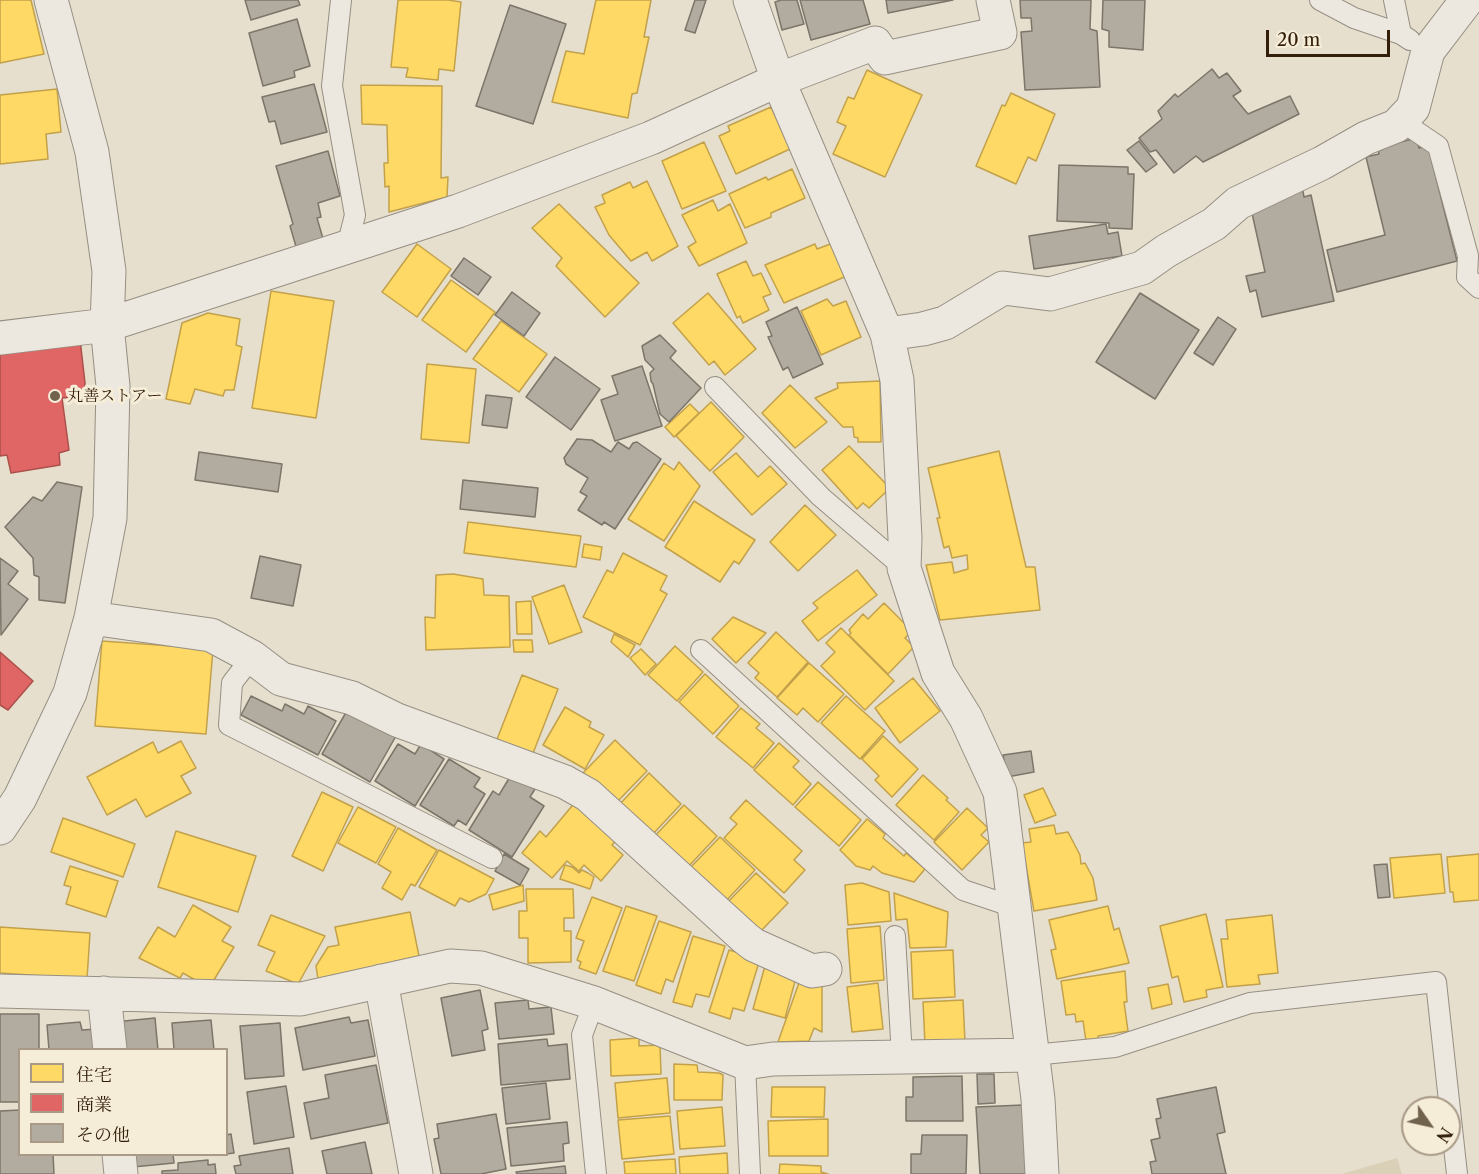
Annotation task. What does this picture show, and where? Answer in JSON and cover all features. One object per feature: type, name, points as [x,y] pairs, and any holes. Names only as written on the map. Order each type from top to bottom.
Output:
[{"type":"street","points":[[0,828],[20,798],[70,693],[91,618],[110,518],[113,386],[107,325],[109,271],[92,152],[51,0]]},
{"type":"street","points":[[750,0],[778,80],[887,334],[897,380],[905,538],[904,568],[938,673],[966,718],[1000,792],[1038,1099],[1042,1174]]},
{"type":"street","points":[[0,338],[107,325],[458,211],[641,142],[778,80],[875,44],[885,58],[1000,33],[993,0]]},
{"type":"street","points":[[887,334],[923,329],[945,322],[1002,288],[1050,294],[1142,268],[1166,251],[1214,224],[1238,203],[1322,163],[1366,138],[1396,126],[1413,108],[1428,51],[1467,0]]},
{"type":"street","points":[[91,618],[211,634],[252,657],[281,679],[352,698],[397,720],[565,782],[588,795],[754,945],[812,971],[825,969]]},
{"type":"street","points":[[0,991],[301,999],[450,966],[481,968],[594,1003],[745,1063],[773,1059],[1033,1055]]},
{"type":"street","points":[[381,981],[416,1174]]},
{"type":"street","points":[[104,993],[110,1048]]},
{"type":"street","points":[[119,1156],[121,1174]]},
{"type":"lane","points":[[341,0],[332,86],[355,215],[347,247]]},
{"type":"lane","points":[[1320,0],[1354,18],[1401,34],[1428,51]]},
{"type":"lane","points":[[1394,0],[1401,34]]},
{"type":"lane","points":[[1401,121],[1438,146],[1468,256],[1467,277],[1479,288]]},
{"type":"lane","points":[[715,387],[821,497],[904,568]]},
{"type":"lane","points":[[701,650],[963,890],[1014,907]]},
{"type":"lane","points":[[252,657],[232,683],[229,725],[492,858]]},
{"type":"lane","points":[[895,936],[902,1057]]},
{"type":"lane","points":[[1033,1055],[1115,1047],[1250,1003],[1436,982],[1457,1174]]},
{"type":"lane","points":[[594,1003],[582,1035],[596,1174]]},
{"type":"lane","points":[[745,1063],[750,1174]]},
{"type":"shaded area","points":[[1397,1158],[1402,1174],[1342,1174]]},
{"type":"building: 住宅","points":[[0,0],[31,0],[44,54],[0,63]]},
{"type":"building: 住宅","points":[[398,0],[461,2],[454,71],[439,69],[438,80],[406,77],[408,68],[391,67]]},
{"type":"building: 住宅","points":[[596,0],[651,0],[644,37],[649,37],[637,93],[632,94],[628,118],[552,102],[566,51],[584,54]]},
{"type":"building: 住宅","points":[[867,70],[922,95],[885,177],[833,154],[846,126],[837,122],[848,97],[854,99]]},
{"type":"building: 住宅","points":[[361,85],[442,86],[441,178],[448,177],[447,197],[389,212],[389,186],[385,187],[384,163],[388,163],[387,125],[362,124]]},
{"type":"building: 住宅","points":[[57,89],[61,132],[46,134],[48,159],[0,164],[0,95]]},
{"type":"building: 住宅","points":[[1011,93],[1055,114],[1036,161],[1028,157],[1016,184],[976,166],[1002,105],[1005,106]]},
{"type":"building: 住宅","points":[[771,107],[790,149],[736,174],[719,136],[730,131],[728,126]]},
{"type":"building: 住宅","points":[[704,142],[726,191],[682,209],[662,161]]},
{"type":"building: 住宅","points":[[792,169],[805,198],[745,228],[729,194],[766,177],[768,180]]},
{"type":"building: 住宅","points":[[647,181],[678,246],[652,261],[647,252],[631,261],[609,235],[595,207],[605,203],[602,195],[630,182],[633,188]]},
{"type":"building: 住宅","points":[[713,200],[718,211],[730,204],[747,243],[699,266],[688,247],[696,242],[682,215]]},
{"type":"building: 住宅","points":[[559,204],[639,283],[605,317],[556,266],[562,258],[532,228]]},
{"type":"building: 住宅","points":[[833,243],[849,275],[784,303],[765,265],[815,244],[817,249]]},
{"type":"building: 住宅","points":[[417,244],[451,269],[417,317],[382,292]]},
{"type":"building: 住宅","points":[[746,261],[753,276],[761,273],[771,294],[763,297],[769,310],[743,323],[740,316],[737,318],[717,274]]},
{"type":"building: 住宅","points":[[451,280],[495,312],[466,352],[422,320]]},
{"type":"building: 住宅","points":[[271,291],[334,301],[316,418],[252,408]]},
{"type":"building: 住宅","points":[[708,293],[756,349],[725,375],[714,361],[709,365],[673,323]]},
{"type":"building: 住宅","points":[[827,299],[833,306],[846,301],[861,337],[821,355],[801,311]]},
{"type":"building: 住宅","points":[[208,313],[240,319],[236,345],[242,347],[234,390],[225,390],[223,396],[195,389],[190,404],[166,399],[182,323]]},
{"type":"building: 住宅","points":[[501,321],[547,354],[519,392],[473,359]]},
{"type":"building: 住宅","points":[[427,364],[476,369],[469,443],[421,439]]},
{"type":"building: 住宅","points":[[880,381],[881,442],[858,442],[858,438],[854,437],[853,427],[843,427],[815,398],[838,388],[837,383]]},
{"type":"building: 住宅","points":[[790,385],[827,422],[795,448],[762,413]]},
{"type":"building: 住宅","points":[[711,402],[744,437],[710,471],[676,436]]},
{"type":"building: 住宅","points":[[690,404],[699,413],[674,437],[665,427]]},
{"type":"building: 住宅","points":[[849,446],[890,488],[869,508],[863,503],[857,509],[822,470]]},
{"type":"building: 住宅","points":[[999,451],[1026,567],[1035,567],[1040,610],[940,620],[926,565],[952,562],[954,573],[968,569],[967,555],[952,558],[949,546],[944,548],[937,518],[940,518],[928,468]]},
{"type":"building: 住宅","points":[[736,453],[758,477],[770,466],[787,484],[752,515],[713,472]]},
{"type":"building: 住宅","points":[[679,462],[700,486],[664,541],[628,519],[664,463],[674,470]]},
{"type":"building: 住宅","points":[[694,501],[755,540],[739,564],[734,561],[720,582],[665,547]]},
{"type":"building: 住宅","points":[[805,505],[836,535],[798,571],[770,542]]},
{"type":"building: 住宅","points":[[468,522],[581,536],[576,567],[464,553]]},
{"type":"building: 住宅","points":[[584,544],[602,547],[600,560],[582,557]]},
{"type":"building: 住宅","points":[[623,553],[667,576],[660,590],[667,594],[640,645],[583,617],[607,570],[613,573]]},
{"type":"building: 住宅","points":[[857,570],[877,595],[818,641],[802,621],[818,608],[813,603]]},
{"type":"building: 住宅","points":[[453,574],[483,579],[484,595],[509,596],[510,647],[426,650],[425,617],[435,618],[436,575]]},
{"type":"building: 住宅","points":[[564,585],[582,632],[549,644],[532,597]]},
{"type":"building: 住宅","points":[[531,601],[532,634],[517,634],[516,602]]},
{"type":"building: 住宅","points":[[884,603],[912,631],[905,638],[914,647],[888,674],[849,635],[851,633],[849,630],[863,614],[868,619]]},
{"type":"building: 住宅","points":[[733,617],[766,633],[736,663],[712,639]]},
{"type":"building: 住宅","points":[[841,628],[894,681],[865,710],[821,666],[835,652],[826,643]]},
{"type":"building: 住宅","points":[[776,632],[808,662],[777,697],[755,678],[759,673],[748,663]]},
{"type":"building: 住宅","points":[[614,634],[635,645],[628,657],[611,642]]},
{"type":"building: 住宅","points":[[513,640],[532,640],[533,652],[514,652]]},
{"type":"building: 住宅","points":[[102,641],[213,649],[206,734],[95,726]]},
{"type":"building: 住宅","points":[[675,646],[703,672],[677,701],[648,675]]},
{"type":"building: 住宅","points":[[641,649],[656,664],[645,675],[630,658]]},
{"type":"building: 住宅","points":[[809,663],[844,694],[818,722],[803,708],[797,715],[777,698]]},
{"type":"building: 住宅","points":[[705,674],[739,706],[713,734],[679,702]]},
{"type":"building: 住宅","points":[[522,675],[558,689],[530,761],[494,747]]},
{"type":"building: 住宅","points":[[913,678],[940,711],[900,743],[875,708]]},
{"type":"building: 住宅","points":[[846,696],[885,731],[860,759],[821,723]]},
{"type":"building: 住宅","points":[[565,707],[591,722],[589,727],[604,735],[585,769],[543,745]]},
{"type":"building: 住宅","points":[[741,708],[760,724],[756,728],[774,743],[753,768],[716,737]]},
{"type":"building: 住宅","points":[[883,736],[918,769],[892,797],[875,780],[879,776],[862,759]]},
{"type":"building: 住宅","points":[[615,740],[647,771],[615,804],[583,773]]},
{"type":"building: 住宅","points":[[181,741],[196,768],[181,776],[191,793],[146,817],[136,799],[107,815],[87,777],[153,742],[158,753]]},
{"type":"building: 住宅","points":[[779,743],[799,761],[793,767],[811,784],[793,805],[754,770]]},
{"type":"building: 住宅","points":[[649,773],[681,804],[652,835],[619,805]]},
{"type":"building: 住宅","points":[[923,775],[948,798],[946,800],[959,812],[934,840],[896,805]]},
{"type":"building: 住宅","points":[[818,782],[861,820],[839,846],[795,807]]},
{"type":"building: 住宅","points":[[1043,788],[1056,815],[1035,823],[1024,795]]},
{"type":"building: 住宅","points":[[322,792],[353,807],[323,871],[292,856]]},
{"type":"building: 住宅","points":[[577,800],[620,836],[612,845],[623,855],[601,881],[584,865],[579,871],[567,861],[552,878],[522,853],[540,831],[546,837]]},
{"type":"building: 住宅","points":[[746,800],[802,851],[794,860],[805,870],[784,893],[724,838],[737,824],[730,818]]},
{"type":"building: 住宅","points":[[684,805],[717,836],[687,868],[654,837]]},
{"type":"building: 住宅","points":[[358,807],[396,827],[376,863],[338,843]]},
{"type":"building: 住宅","points":[[967,808],[988,828],[981,835],[989,842],[962,870],[934,842]]},
{"type":"building: 住宅","points":[[63,818],[135,844],[123,877],[51,852]]},
{"type":"building: 住宅","points":[[867,819],[885,834],[883,838],[904,856],[906,853],[925,869],[914,882],[882,873],[873,866],[870,870],[856,866],[840,850]]},
{"type":"building: 住宅","points":[[1054,825],[1056,834],[1068,832],[1080,855],[1081,864],[1085,863],[1093,878],[1097,900],[1034,911],[1022,843],[1031,842],[1029,829]]},
{"type":"building: 住宅","points":[[398,828],[437,850],[415,886],[411,884],[402,900],[382,888],[391,872],[378,864]]},
{"type":"building: 住宅","points":[[176,831],[256,856],[238,912],[158,887]]},
{"type":"building: 住宅","points":[[720,837],[755,870],[724,903],[689,869]]},
{"type":"building: 住宅","points":[[439,850],[494,879],[486,894],[469,902],[460,898],[455,906],[419,887]]},
{"type":"building: 住宅","points":[[1441,854],[1445,893],[1394,898],[1390,858]]},
{"type":"building: 住宅","points":[[1479,854],[1479,900],[1454,902],[1453,892],[1450,892],[1447,857]]},
{"type":"building: 住宅","points":[[565,865],[579,873],[582,870],[594,877],[590,889],[560,879]]},
{"type":"building: 住宅","points":[[70,866],[118,881],[106,917],[66,904],[71,887],[64,885]]},
{"type":"building: 住宅","points":[[756,873],[788,903],[758,934],[726,904]]},
{"type":"building: 住宅","points":[[862,883],[889,892],[891,921],[848,925],[845,885]]},
{"type":"building: 住宅","points":[[523,885],[524,901],[493,910],[489,895]]},
{"type":"building: 住宅","points":[[526,889],[573,889],[574,918],[564,918],[564,931],[571,931],[571,962],[528,963],[528,938],[519,938],[519,911],[527,911]]},
{"type":"building: 住宅","points":[[894,893],[948,912],[946,947],[910,948],[907,919],[896,920]]},
{"type":"building: 住宅","points":[[592,897],[622,908],[596,974],[579,968],[581,962],[577,960],[584,941],[576,938]]},
{"type":"building: 住宅","points":[[193,905],[231,927],[222,941],[234,947],[209,988],[183,973],[180,978],[139,958],[158,927],[175,937]]},
{"type":"building: 住宅","points":[[626,906],[657,916],[634,981],[603,971]]},
{"type":"building: 住宅","points":[[1108,906],[1114,930],[1119,928],[1129,963],[1057,979],[1051,950],[1056,949],[1049,920]]},
{"type":"building: 住宅","points":[[410,912],[419,956],[318,979],[316,966],[328,947],[339,945],[335,927]]},
{"type":"building: 住宅","points":[[1206,914],[1223,987],[1206,990],[1207,997],[1184,1002],[1178,976],[1172,978],[1160,926]]},
{"type":"building: 住宅","points":[[271,915],[325,936],[298,984],[266,971],[275,952],[258,945]]},
{"type":"building: 住宅","points":[[1272,915],[1278,973],[1258,975],[1260,984],[1227,987],[1221,939],[1228,939],[1226,920]]},
{"type":"building: 住宅","points":[[659,921],[691,932],[673,982],[666,979],[661,994],[636,985]]},
{"type":"building: 住宅","points":[[880,926],[884,980],[851,983],[847,929]]},
{"type":"building: 住宅","points":[[0,927],[90,933],[87,979],[0,973]]},
{"type":"building: 住宅","points":[[693,936],[725,946],[709,997],[696,994],[692,1007],[673,1002]]},
{"type":"building: 住宅","points":[[729,950],[760,959],[744,1011],[733,1008],[730,1019],[709,1012]]},
{"type":"building: 住宅","points":[[953,950],[955,997],[913,999],[911,952]]},
{"type":"building: 住宅","points":[[765,966],[797,974],[785,1018],[753,1009]]},
{"type":"building: 住宅","points":[[1125,971],[1127,1002],[1124,1002],[1128,1031],[1098,1036],[1098,1039],[1086,1041],[1083,1021],[1076,1022],[1075,1014],[1066,1015],[1061,981]]},
{"type":"building: 住宅","points":[[801,977],[822,984],[822,1032],[814,1028],[809,1041],[778,1042]]},
{"type":"building: 住宅","points":[[878,983],[883,1029],[852,1032],[847,987]]},
{"type":"building: 住宅","points":[[1168,984],[1172,1004],[1152,1009],[1148,988]]},
{"type":"building: 住宅","points":[[963,1000],[965,1042],[925,1044],[923,1002]]},
{"type":"building: 住宅","points":[[639,1038],[639,1046],[660,1045],[661,1074],[611,1076],[610,1040]]},
{"type":"building: 住宅","points":[[674,1064],[697,1065],[698,1072],[723,1075],[722,1100],[674,1100]]},
{"type":"building: 住宅","points":[[667,1078],[670,1113],[618,1118],[615,1083]]},
{"type":"building: 住宅","points":[[772,1087],[825,1087],[824,1117],[771,1117]]},
{"type":"building: 住宅","points":[[722,1107],[725,1146],[680,1149],[677,1111]]},
{"type":"building: 住宅","points":[[670,1116],[674,1154],[622,1159],[618,1120]]},
{"type":"building: 住宅","points":[[828,1119],[828,1156],[769,1156],[768,1121]]},
{"type":"building: 住宅","points":[[727,1153],[728,1174],[680,1174],[679,1157]]},
{"type":"building: 住宅","points":[[675,1159],[676,1174],[625,1174],[624,1162]]},
{"type":"building: 住宅","points":[[780,1164],[821,1166],[821,1172],[828,1174],[779,1174]]},
{"type":"building: 商業","points":[[80,339],[85,383],[84,396],[62,398],[69,450],[59,453],[60,465],[11,473],[7,455],[0,456],[0,355]]},
{"type":"building: 商業","points":[[0,652],[33,681],[8,710],[0,705]]},
{"type":"building: その他","points":[[245,0],[298,0],[300,5],[251,20]]},
{"type":"building: その他","points":[[695,0],[706,0],[695,33],[685,30]]},
{"type":"building: その他","points":[[797,0],[804,24],[782,30],[775,2]]},
{"type":"building: その他","points":[[800,0],[863,0],[870,24],[811,40]]},
{"type":"building: その他","points":[[886,0],[953,0],[888,13]]},
{"type":"building: その他","points":[[1020,0],[1091,0],[1090,29],[1097,31],[1100,87],[1025,90],[1021,32],[1032,31],[1031,18],[1021,18]]},
{"type":"building: その他","points":[[1103,0],[1145,0],[1143,50],[1109,47],[1109,31],[1102,29]]},
{"type":"building: その他","points":[[510,5],[566,24],[533,124],[476,106]]},
{"type":"building: その他","points":[[297,19],[310,66],[294,71],[295,77],[263,86],[249,33]]},
{"type":"building: その他","points":[[1212,69],[1219,78],[1227,73],[1241,91],[1233,96],[1248,114],[1290,96],[1299,114],[1203,162],[1196,156],[1174,173],[1156,150],[1150,152],[1139,138],[1162,119],[1158,111],[1175,94],[1178,97]]},
{"type":"building: その他","points":[[314,84],[327,132],[281,144],[275,121],[269,122],[262,97]]},
{"type":"building: その他","points":[[1416,138],[1419,148],[1428,146],[1457,261],[1337,292],[1327,250],[1385,235],[1366,157],[1379,154],[1377,144],[1397,143]]},
{"type":"building: その他","points":[[1139,141],[1157,164],[1146,172],[1127,150]]},
{"type":"building: その他","points":[[328,151],[340,196],[318,203],[321,217],[317,218],[324,242],[297,250],[290,226],[293,224],[276,166]]},
{"type":"building: その他","points":[[1059,165],[1128,167],[1128,174],[1134,174],[1132,229],[1109,228],[1109,223],[1057,221]]},
{"type":"building: その他","points":[[1302,186],[1304,197],[1311,195],[1334,301],[1262,317],[1256,290],[1250,292],[1246,276],[1265,272],[1250,204]]},
{"type":"building: その他","points":[[1106,224],[1108,234],[1118,232],[1122,256],[1034,269],[1029,236]]},
{"type":"building: その他","points":[[464,258],[491,277],[478,295],[451,276]]},
{"type":"building: その他","points":[[512,292],[540,313],[524,336],[495,315]]},
{"type":"building: その他","points":[[1140,293],[1199,330],[1155,399],[1096,362]]},
{"type":"building: その他","points":[[797,307],[823,364],[793,378],[788,367],[783,370],[768,337],[772,336],[766,322]]},
{"type":"building: その他","points":[[1218,317],[1236,329],[1213,365],[1194,353]]},
{"type":"building: その他","points":[[660,335],[676,351],[670,358],[701,388],[669,422],[660,414],[651,381],[650,373],[654,369],[645,360],[642,346]]},
{"type":"building: その他","points":[[555,357],[600,389],[571,430],[526,397]]},
{"type":"building: その他","points":[[642,366],[662,426],[615,441],[601,400],[618,394],[612,376]]},
{"type":"building: その他","points":[[486,395],[512,398],[507,428],[482,425]]},
{"type":"building: その他","points":[[577,439],[592,440],[611,452],[618,442],[629,449],[633,443],[637,442],[661,459],[615,529],[604,522],[602,525],[578,510],[587,496],[580,492],[588,478],[566,464],[564,458]]},
{"type":"building: その他","points":[[199,452],[282,464],[278,492],[195,480]]},
{"type":"building: その他","points":[[463,480],[538,488],[535,517],[460,509]]},
{"type":"building: その他","points":[[57,482],[82,487],[65,603],[39,600],[39,577],[34,575],[33,558],[5,527],[33,497],[42,501]]},
{"type":"building: その他","points":[[260,556],[301,565],[293,606],[251,598]]},
{"type":"building: その他","points":[[0,558],[18,571],[8,584],[28,599],[1,635]]},
{"type":"building: その他","points":[[251,696],[282,711],[285,704],[304,714],[308,706],[336,721],[318,755],[241,715]]},
{"type":"building: その他","points":[[348,709],[396,736],[370,782],[322,754]]},
{"type":"building: その他","points":[[398,744],[415,754],[421,744],[444,759],[415,806],[375,781]]},
{"type":"building: その他","points":[[1031,751],[1034,772],[1007,777],[1003,755]]},
{"type":"building: その他","points":[[449,759],[480,778],[474,787],[485,794],[466,825],[458,820],[454,826],[420,805]]},
{"type":"building: その他","points":[[511,775],[535,789],[530,797],[544,806],[512,857],[469,830],[493,791],[499,795]]},
{"type":"building: その他","points":[[504,854],[529,869],[520,885],[495,871]]},
{"type":"building: その他","points":[[1387,864],[1390,897],[1378,898],[1374,865]]},
{"type":"building: その他","points":[[480,990],[488,1029],[482,1031],[485,1050],[452,1056],[441,998]]},
{"type":"building: その他","points":[[528,1000],[529,1009],[551,1007],[554,1034],[499,1039],[495,1003]]},
{"type":"building: その他","points":[[0,1014],[39,1014],[39,1048],[18,1048],[18,1102],[0,1102]]},
{"type":"building: その他","points":[[349,1017],[351,1023],[368,1020],[375,1056],[303,1070],[295,1028]]},
{"type":"building: その他","points":[[155,1018],[158,1048],[116,1048],[114,1022]]},
{"type":"building: その他","points":[[211,1020],[214,1048],[174,1048],[172,1023]]},
{"type":"building: その他","points":[[80,1022],[82,1030],[96,1029],[98,1048],[49,1048],[47,1025]]},
{"type":"building: その他","points":[[280,1023],[284,1076],[245,1079],[240,1026]]},
{"type":"building: その他","points":[[547,1039],[548,1046],[567,1044],[570,1079],[501,1085],[498,1044]]},
{"type":"building: その他","points":[[376,1065],[388,1123],[311,1139],[304,1103],[329,1098],[325,1075]]},
{"type":"building: その他","points":[[977,1074],[994,1074],[995,1103],[978,1104]]},
{"type":"building: その他","points":[[962,1076],[963,1121],[906,1121],[906,1097],[913,1097],[913,1077]]},
{"type":"building: その他","points":[[546,1083],[550,1119],[506,1124],[502,1088]]},
{"type":"building: その他","points":[[286,1086],[294,1137],[254,1144],[247,1092]]},
{"type":"building: その他","points":[[1216,1087],[1225,1132],[1217,1134],[1226,1174],[1152,1174],[1150,1162],[1156,1161],[1151,1140],[1160,1138],[1156,1119],[1161,1118],[1157,1099]]},
{"type":"building: その他","points":[[1023,1105],[1026,1174],[980,1174],[976,1107]]},
{"type":"building: その他","points":[[18,1110],[18,1156],[53,1156],[54,1174],[0,1174],[0,1111]]},
{"type":"building: その他","points":[[496,1114],[506,1169],[481,1174],[441,1174],[434,1139],[439,1138],[437,1124]]},
{"type":"building: その他","points":[[567,1122],[569,1143],[563,1144],[564,1161],[511,1166],[507,1128]]},
{"type":"building: その他","points":[[231,1134],[234,1153],[228,1154],[228,1135]]},
{"type":"building: その他","points":[[922,1135],[967,1135],[966,1174],[911,1174],[911,1154],[921,1154]]},
{"type":"building: その他","points":[[365,1142],[372,1174],[327,1174],[322,1151]]},
{"type":"building: その他","points":[[289,1148],[293,1174],[236,1174],[234,1166],[241,1165],[239,1156]]},
{"type":"building: その他","points":[[132,1156],[173,1156],[174,1163],[133,1167]]},
{"type":"building: その他","points":[[208,1160],[208,1165],[215,1164],[216,1174],[162,1174],[162,1171],[178,1170],[178,1163]]},
{"type":"building: その他","points":[[565,1166],[566,1174],[517,1174],[516,1172]]},
{"type":"place","name":"丸善ストアー","points":[[55,396]]}]
